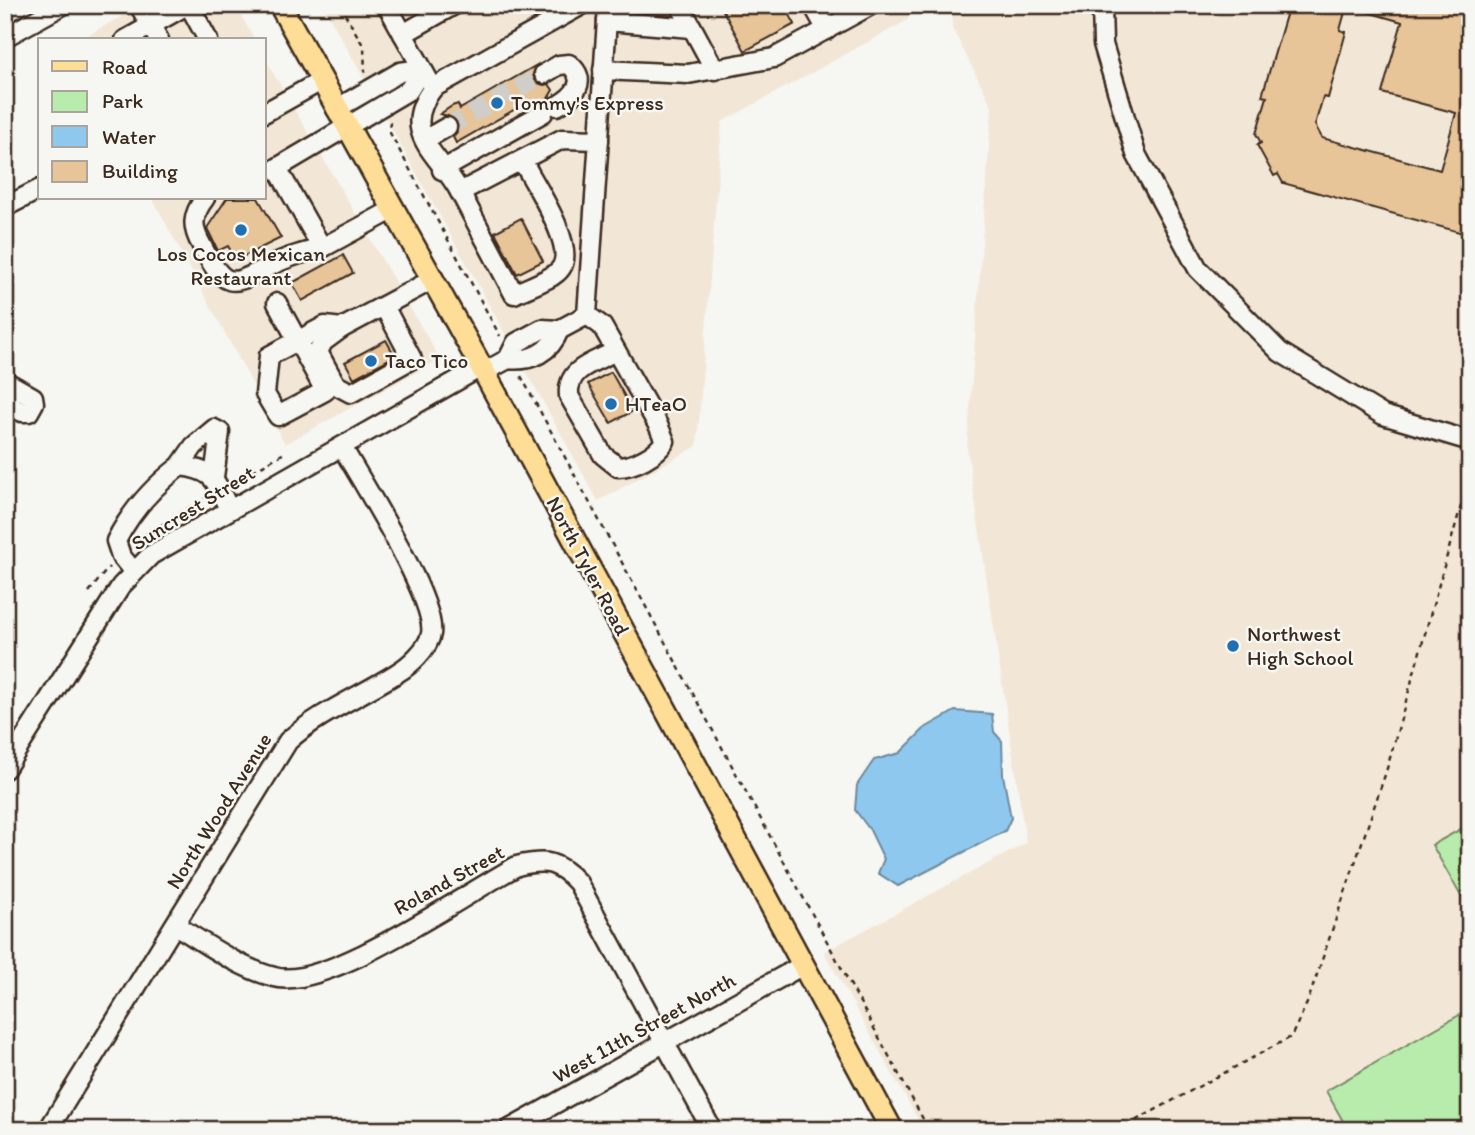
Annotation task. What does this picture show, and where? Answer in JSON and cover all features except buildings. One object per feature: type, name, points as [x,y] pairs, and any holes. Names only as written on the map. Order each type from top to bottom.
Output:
[{"type":"main road","name":"North Tyler Road","points":[[280,5],[482,370],[892,1130]]},
{"type":"street","points":[[139,5],[155,33]]},
{"type":"street","points":[[134,38],[155,33],[188,5],[207,38]]},
{"type":"street","points":[[387,5],[433,88]]},
{"type":"street","points":[[403,34],[454,5]]},
{"type":"street","points":[[522,160],[565,244],[566,260],[560,271],[514,294],[460,191],[442,170],[417,124],[420,106],[433,88],[582,5]]},
{"type":"street","points":[[680,5],[715,70]]},
{"type":"street","points":[[813,5],[827,30]]},
{"type":"street","points":[[603,70],[688,74],[774,58],[872,5]]},
{"type":"street","points":[[1102,5],[1103,44],[1136,154],[1198,269],[1280,352],[1383,415],[1470,441]]},
{"type":"street","points":[[5,37],[55,7]]},
{"type":"street","points":[[615,351],[575,372],[568,387],[569,396],[608,461],[618,467],[628,467],[661,449],[665,442],[602,326],[587,316],[607,13],[692,28]]},
{"type":"street","points":[[442,170],[550,110],[576,92],[580,83],[578,71],[569,64],[559,65],[544,74]]},
{"type":"street","points":[[337,109],[400,72],[422,69]]},
{"type":"street","points":[[322,248],[271,169],[347,128],[409,90],[422,69]]},
{"type":"street","points":[[266,112],[321,81]]},
{"type":"street","points":[[426,139],[447,127]]},
{"type":"street","points":[[460,191],[562,139],[599,140]]},
{"type":"street","points":[[5,207],[38,190]]},
{"type":"street","points":[[204,200],[194,213],[194,232],[214,271],[228,280],[243,281],[279,261],[322,248],[394,209]]},
{"type":"street","points":[[565,244],[592,245]]},
{"type":"street","points":[[384,306],[412,359],[351,393],[336,385],[318,352],[323,342],[342,328],[432,280]]},
{"type":"street","points":[[277,303],[298,341],[325,326],[342,328]]},
{"type":"street","name":"Suncrest Street","points":[[5,769],[121,586],[151,555],[482,370],[510,358],[516,343],[542,329],[559,330],[587,316]]},
{"type":"street","points":[[5,381],[33,397],[34,403],[29,411],[22,412],[5,401]]},
{"type":"street","points":[[134,572],[121,556],[116,541],[125,522],[163,479],[180,466],[194,446],[214,429],[220,432],[217,483]]},
{"type":"street","name":"North Wood Avenue","points":[[48,1130],[288,741],[303,728],[399,672],[424,649],[431,636],[432,621],[413,575],[342,447]]},
{"type":"street","points":[[180,466],[199,468],[217,483],[229,510]]},
{"type":"street","name":"Roland Street","points":[[175,925],[274,978],[319,975],[373,948],[517,866],[540,860],[564,868],[578,883],[712,1130]]},
{"type":"street","name":"West 11th Street North","points":[[508,1130],[803,965]]},
{"type":"path","points":[[340,5],[364,47],[364,70],[373,88]]},
{"type":"path","points":[[383,106],[390,119],[389,131],[510,358],[929,1130]]},
{"type":"path","points":[[89,592],[135,542],[217,483],[286,453]]},
{"type":"path","points":[[1118,1130],[1291,1037],[1308,1001],[1386,772],[1470,474]]},
{"type":"shaded area","points":[[142,5],[235,5],[254,38],[83,38]]},
{"type":"shaded area","points":[[323,5],[908,5],[908,20],[722,122],[697,446],[598,501]]},
{"type":"shaded area","name":"Northwest High School","points":[[953,5],[1470,5],[1470,1130],[924,1130],[824,952],[1026,843],[967,448],[992,106],[952,28]]},
{"type":"shaded area","points":[[266,60],[440,359],[285,444],[153,200],[266,200]]},
{"type":"green space","points":[[1470,824],[1470,912],[1432,845]]},
{"type":"green space","points":[[1470,1009],[1470,1130],[1348,1130],[1326,1091]]},
{"type":"water","points":[[955,711],[992,714],[994,732],[1002,741],[1003,775],[1011,818],[1005,831],[898,886],[878,873],[884,859],[870,830],[855,810],[857,785],[874,760],[900,753],[925,728]]},
{"type":"tunnel","points":[[447,127],[544,74]]},
{"type":"place","name":"Tommy's Express","points":[[497,103]]},
{"type":"place","name":"Los Cocos Mexican Restaurant","points":[[241,230]]},
{"type":"place","name":"Taco Tico","points":[[371,361]]},
{"type":"place","name":"HTeaO","points":[[611,404]]},
{"type":"place","name":"Northwest High School","points":[[1233,646]]}]
